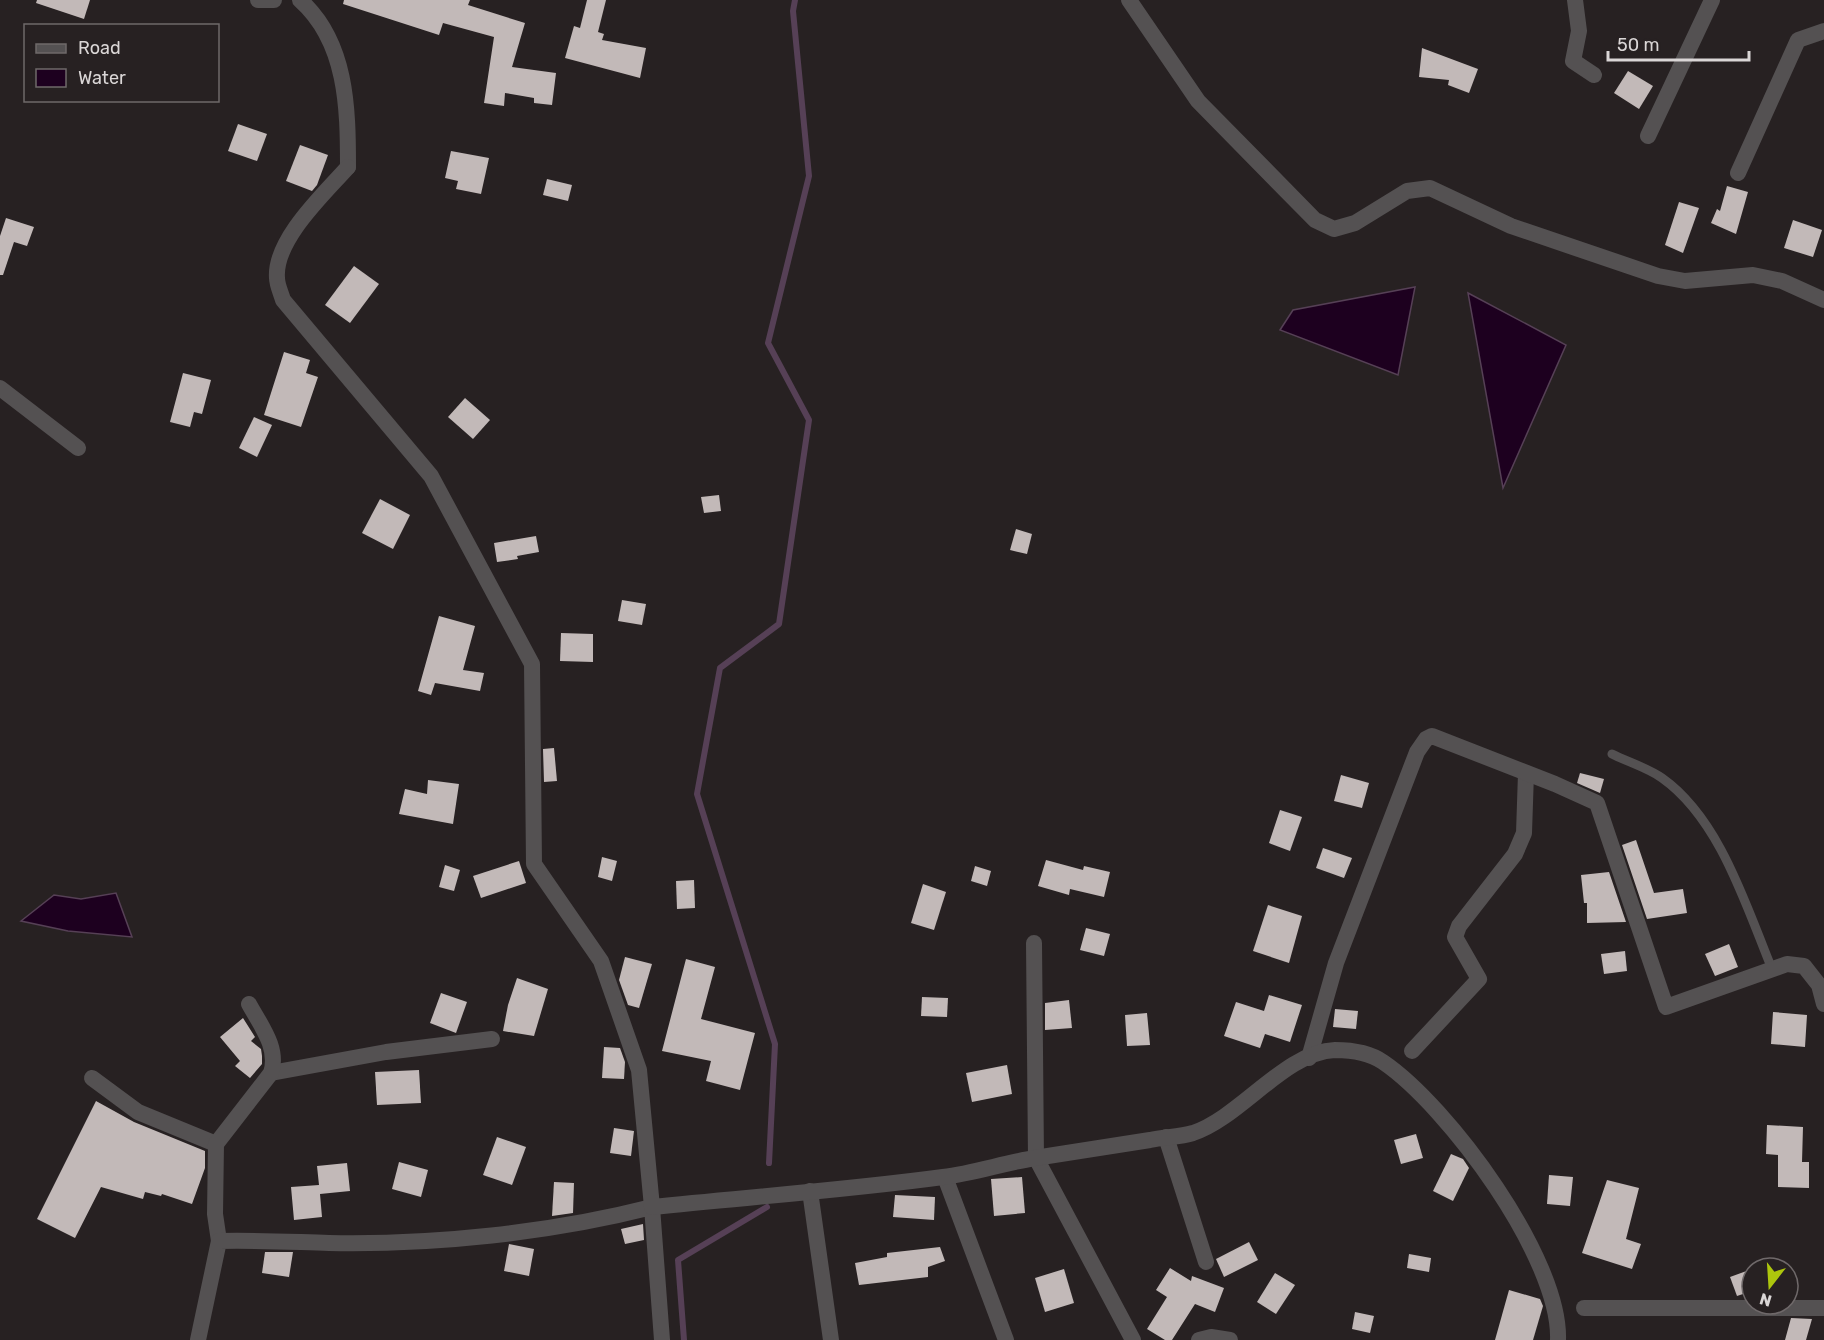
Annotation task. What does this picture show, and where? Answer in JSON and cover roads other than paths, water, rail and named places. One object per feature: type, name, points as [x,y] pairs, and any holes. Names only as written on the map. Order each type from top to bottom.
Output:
[{"type":"street","points":[[258,0],[274,0]]},
{"type":"street","points":[[300,0],[314,12],[327,32],[341,73],[348,113],[348,167],[302,221],[282,250],[277,278],[283,300],[431,476],[532,664],[534,864],[601,961],[639,1070],[662,1340]]},
{"type":"street","points":[[1129,0],[1198,101],[1315,220],[1325,226],[1334,229],[1355,223],[1407,191],[1430,188],[1511,226],[1658,276],[1685,281],[1753,275],[1782,281],[1824,300]]},
{"type":"street","points":[[1575,0],[1579,31],[1573,61],[1594,75]]},
{"type":"street","points":[[1648,136],[1712,0]]},
{"type":"street","points":[[1738,173],[1798,40],[1824,31]]},
{"type":"street","points":[[0,388],[78,448]]},
{"type":"street","points":[[1309,1058],[1336,963],[1418,753],[1426,739],[1432,736],[1597,803],[1666,1007],[1787,964],[1804,966],[1819,985],[1824,1004]]},
{"type":"street","points":[[1412,1051],[1479,979],[1455,937],[1459,926],[1515,854],[1524,833],[1526,773]]},
{"type":"street","points":[[1034,943],[1036,1158],[1133,1340]]},
{"type":"street","points":[[198,1340],[219,1241],[215,1214],[216,1144],[271,1073],[275,1061],[269,1041],[249,1004]]},
{"type":"street","points":[[271,1073],[386,1052],[492,1040]]},
{"type":"street","points":[[219,1241],[330,1243],[410,1240],[543,1230],[604,1220],[652,1207],[945,1177],[1036,1158],[1194,1133],[1236,1109],[1281,1073],[1309,1058],[1335,1050],[1361,1053],[1381,1060],[1408,1082],[1461,1137],[1528,1240],[1555,1309],[1558,1340]]},
{"type":"street","points":[[92,1078],[138,1112],[216,1144]]},
{"type":"street","points":[[1166,1137],[1206,1262]]},
{"type":"street","points":[[945,1177],[1006,1340]]},
{"type":"street","points":[[810,1191],[831,1340]]},
{"type":"street","points":[[1584,1308],[1824,1308]]},
{"type":"street","points":[[1199,1340],[1210,1337],[1230,1340]]},
{"type":"lane","points":[[1612,754],[1662,778],[1688,802],[1724,854],[1772,969]]},
{"type":"water","points":[[1415,287],[1398,375],[1280,330],[1293,310]]},
{"type":"water","points":[[1468,293],[1566,345],[1503,488]]},
{"type":"water","points":[[116,893],[132,937],[68,931],[21,921],[54,895],[81,899]]},
{"type":"waterway","points":[[769,1163],[775,1044],[697,794],[720,668],[779,624],[809,420],[768,343],[809,176],[793,11],[795,0]]},
{"type":"waterway","points":[[684,1340],[678,1260],[767,1207]]}]
